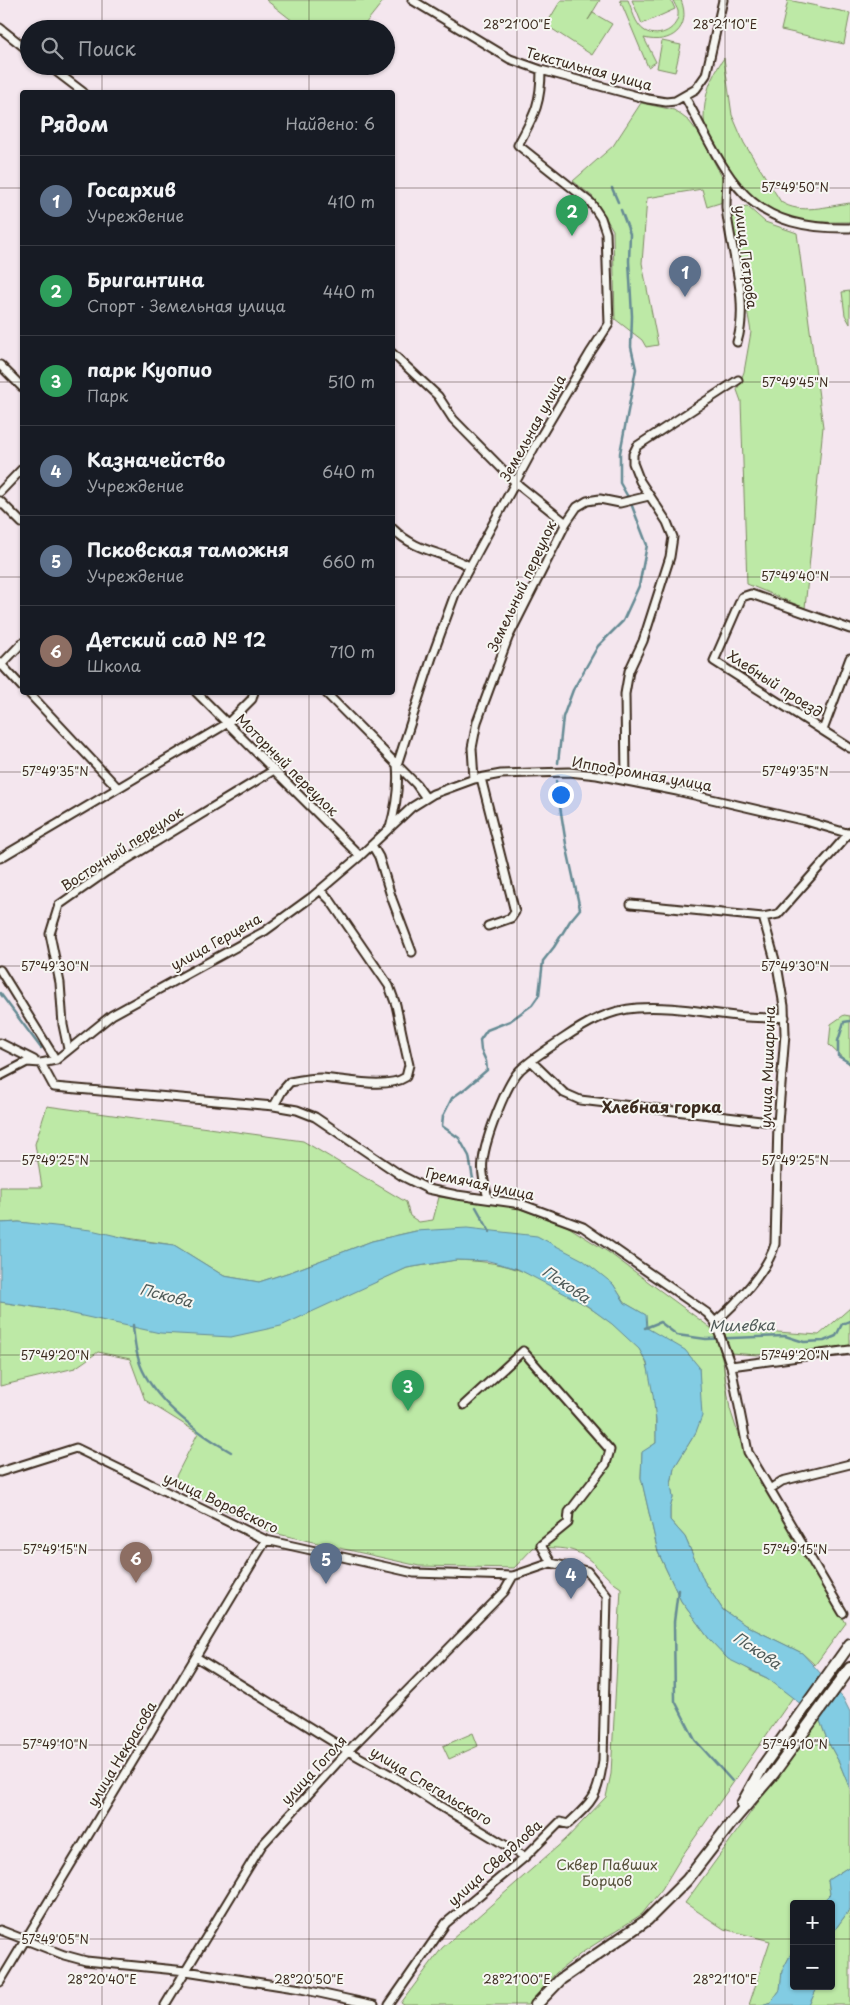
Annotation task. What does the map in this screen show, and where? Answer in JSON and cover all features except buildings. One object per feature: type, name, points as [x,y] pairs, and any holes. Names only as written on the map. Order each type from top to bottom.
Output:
[{"type":"street","name":"Текстильная улица","points":[[412,0],[510,59],[541,70],[648,99],[666,102],[684,97]]},
{"type":"street","points":[[723,0],[706,75],[696,89],[684,97],[727,175],[746,196],[768,214],[779,219],[803,226],[850,228]]},
{"type":"street","points":[[0,28],[20,44]]},
{"type":"street","name":"Земельная улица","points":[[390,828],[395,812],[398,778],[397,765],[454,594],[535,446],[609,324],[606,233],[601,218],[591,203],[518,145],[537,109],[541,87],[541,70]]},
{"type":"street","points":[[61,75],[80,90]]},
{"type":"street","name":"улица Петрова","points":[[727,175],[726,206],[741,307],[741,325],[737,342]]},
{"type":"street","points":[[395,356],[438,396],[453,419],[516,483],[566,523]]},
{"type":"street","points":[[0,365],[20,384]]},
{"type":"street","points":[[626,781],[626,694],[629,671],[643,641],[670,557],[673,537],[667,522],[649,496],[633,463],[633,454],[637,446],[738,380]]},
{"type":"street","points":[[0,492],[20,471]]},
{"type":"street","name":"Земельный переулок","points":[[488,926],[508,920],[514,916],[515,912],[477,779],[472,748],[477,722],[508,638],[566,523],[577,508],[587,501],[600,499],[620,503],[649,496]]},
{"type":"street","points":[[0,501],[20,521]]},
{"type":"street","points":[[395,531],[401,537],[420,548],[460,561],[469,566]]},
{"type":"street","name":"Хлебный проезд","points":[[850,629],[751,594],[742,597],[714,660],[850,748]]},
{"type":"street","points":[[20,645],[1,665],[20,685]]},
{"type":"street","points":[[823,730],[850,658]]},
{"type":"street","points":[[31,695],[117,788]]},
{"type":"street","name":"Моторный переулок","points":[[199,695],[360,856]]},
{"type":"street","points":[[0,858],[228,723],[252,699],[253,695]]},
{"type":"street","points":[[328,695],[416,784],[426,798]]},
{"type":"street","name":"Восточный переулок","points":[[68,1049],[63,1025],[60,984],[50,934],[59,905],[106,872],[274,770]]},
{"type":"street","name":"Ипподромная улица","points":[[426,798],[477,779],[501,774],[569,772],[677,790],[850,833]]},
{"type":"street","name":"улица Герцена","points":[[56,1060],[112,1015],[265,931],[320,890],[360,856],[412,807],[426,798]]},
{"type":"street","points":[[631,904],[763,917],[778,914],[850,833]]},
{"type":"street","points":[[372,845],[379,857],[392,899],[412,952]]},
{"type":"street","points":[[274,1106],[282,1090],[290,1082],[320,1078],[356,1083],[395,1082],[406,1078],[408,1072],[409,1065],[396,1005],[389,986],[330,900],[320,890]]},
{"type":"street","name":"улица Мишарина","points":[[717,1325],[746,1291],[772,1255],[776,1223],[778,1124],[785,1017],[778,971],[763,917]]},
{"type":"street","points":[[0,970],[56,1060],[41,1063],[27,1062],[0,1076]]},
{"type":"street","points":[[485,1198],[483,1160],[511,1081],[531,1061],[575,1030],[594,1019],[614,1012],[635,1008],[658,1007],[743,1018],[767,1019],[785,1017]]},
{"type":"street","points":[[0,1044],[24,1057],[41,1063]]},
{"type":"street","points":[[531,1061],[564,1093],[580,1100],[778,1124]]},
{"type":"street","name":"Гремячая улица","points":[[41,1063],[54,1087],[274,1106],[297,1110],[315,1117],[402,1176],[428,1189],[522,1204],[583,1227],[706,1314],[717,1325]]},
{"type":"street","points":[[717,1325],[731,1366],[748,1452],[843,1613]]},
{"type":"street","points":[[731,1366],[850,1350]]},
{"type":"street","points":[[464,1404],[523,1351],[610,1450],[606,1464],[569,1512],[568,1523],[541,1545],[551,1563]]},
{"type":"street","name":"улица Воровского","points":[[0,1472],[76,1448],[266,1540],[414,1573],[513,1576],[551,1563]]},
{"type":"street","points":[[770,1489],[782,1481],[850,1464]]},
{"type":"street","name":"улица Некрасова","points":[[0,1982],[266,1540]]},
{"type":"street","name":"улица Свердлова","points":[[389,2005],[446,1923],[525,1857],[560,1822],[568,1824],[588,1805],[600,1786],[603,1760],[607,1596],[587,1571],[551,1563]]},
{"type":"street","name":"улица Гоголя","points":[[165,2005],[262,1845],[348,1752],[504,1592],[513,1576]]},
{"type":"street","points":[[732,1822],[764,1766],[850,1644]]},
{"type":"street","name":"улица Спегальского","points":[[196,1657],[348,1752],[400,1780],[525,1857]]},
{"type":"street","points":[[536,2005],[561,1979],[647,1920],[696,1870],[732,1822],[773,1774],[850,1668]]},
{"type":"street","points":[[0,1930],[25,1938],[64,1955],[86,1961],[186,1971],[301,1989],[374,2005]]},
{"type":"green space","points":[[266,0],[384,0],[368,20],[292,20]]},
{"type":"green space","points":[[561,0],[600,0],[588,20],[593,13],[612,24],[592,55],[546,25]]},
{"type":"green space","points":[[620,0],[628,0],[636,21],[645,31],[656,34],[668,31],[676,23],[678,11],[673,0],[681,0],[684,19],[677,32],[663,39],[644,38],[656,62],[648,67]]},
{"type":"green space","points":[[632,0],[671,0],[675,9],[642,24]]},
{"type":"green space","points":[[788,0],[850,13],[844,44],[781,30]]},
{"type":"green space","points":[[662,41],[681,45],[675,72],[657,68]]},
{"type":"green space","points":[[724,58],[732,115],[744,143],[781,202],[789,206],[806,209],[850,203],[850,222],[800,220],[780,215],[761,205],[728,171],[711,143],[704,118],[705,101],[709,86]]},
{"type":"green space","points":[[641,103],[674,110],[689,121],[700,135],[724,181],[723,202],[707,207],[702,189],[647,198],[642,263],[658,345],[646,347],[642,340],[615,319],[613,230],[593,197],[573,181],[613,146]]},
{"type":"green space","points":[[747,206],[765,222],[797,233],[823,427],[805,608],[747,584],[741,401],[737,390],[744,372],[751,332],[730,209]]},
{"type":"green space","points":[[850,291],[850,324],[845,315],[842,292]]},
{"type":"green space","points":[[844,1015],[850,1016],[850,1065],[829,1045],[831,1024]]},
{"type":"green space","points":[[47,1106],[303,1141],[406,1202],[410,1216],[419,1222],[433,1220],[439,1197],[515,1207],[567,1226],[608,1252],[715,1331],[723,1362],[730,1409],[744,1452],[846,1623],[815,1665],[802,1653],[745,1625],[723,1610],[704,1581],[685,1537],[670,1520],[670,1508],[673,1498],[671,1485],[674,1468],[696,1432],[700,1403],[699,1367],[647,1328],[645,1315],[625,1303],[613,1284],[416,1231],[372,1241],[259,1282],[224,1276],[174,1245],[19,1222],[0,1223],[0,1187],[42,1187],[35,1144]]},
{"type":"green space","name":"Сквер Павших Борцов","points":[[456,1260],[479,1261],[501,1265],[516,1269],[546,1282],[601,1316],[631,1339],[640,1350],[645,1359],[652,1382],[656,1432],[656,1443],[642,1453],[641,1477],[658,1552],[681,1601],[710,1640],[751,1671],[767,1678],[793,1697],[682,1856],[662,1889],[642,1914],[583,1952],[556,1973],[528,2005],[404,2005],[401,2003],[442,1948],[565,1840],[606,1797],[611,1774],[621,1588],[587,1558],[574,1551],[564,1549],[534,1547],[514,1568],[419,1566],[269,1532],[172,1484],[198,1433],[145,1400],[130,1359],[98,1352],[75,1368],[0,1386],[0,1302],[55,1310],[357,1290],[407,1268]]},
{"type":"green space","points":[[850,1308],[850,1345],[842,1348],[757,1355],[731,1353],[722,1328],[819,1335]]},
{"type":"green space","points":[[819,1718],[850,1789],[850,1866],[828,1880],[830,1894],[824,1900],[790,1900],[790,1956],[782,1971],[780,1990],[771,2002],[762,2005],[749,2005],[770,1941],[724,1929],[685,1903]]},
{"type":"green space","points":[[473,1733],[478,1746],[449,1759],[443,1746]]},
{"type":"green space","points":[[850,1909],[850,2005],[809,2005],[816,1990],[835,1990],[835,1930]]},
{"type":"water","name":"Пскова","points":[[19,1222],[91,1230],[134,1240],[174,1245],[224,1276],[259,1282],[372,1241],[416,1231],[467,1228],[537,1236],[583,1260],[613,1284],[625,1303],[646,1315],[647,1328],[685,1350],[699,1367],[702,1416],[696,1432],[674,1468],[671,1484],[673,1498],[670,1508],[670,1520],[685,1537],[704,1581],[723,1610],[745,1625],[802,1653],[843,1698],[850,1712],[850,1789],[819,1718],[767,1678],[728,1659],[710,1640],[681,1601],[658,1552],[641,1478],[642,1452],[656,1443],[656,1421],[647,1363],[639,1349],[612,1324],[586,1305],[518,1269],[489,1261],[456,1260],[407,1268],[281,1326],[231,1337],[160,1333],[55,1310],[0,1302],[0,1223]]},
{"type":"water","points":[[850,1866],[850,1909],[835,1930],[835,1900],[824,1900],[830,1894],[828,1880]]},
{"type":"water","points":[[790,1956],[790,1990],[816,1990],[809,2005],[762,2005],[771,2002],[780,1990],[782,1971]]},
{"type":"waterway","points":[[612,188],[618,202]]},
{"type":"waterway","points":[[621,210],[630,234],[631,347],[636,369],[620,453],[620,483],[628,497]]},
{"type":"waterway","points":[[558,763],[563,717],[573,690],[598,646],[623,621],[639,586],[647,545],[632,506]]},
{"type":"waterway","points":[[474,1185],[469,1156],[459,1138],[442,1126],[443,1116],[452,1098],[487,1070],[480,1040],[487,1030],[510,1021],[532,1005],[539,995],[543,961],[580,909],[566,844],[556,781]]},
{"type":"waterway","points":[[0,993],[41,1048]]},
{"type":"waterway","name":"Милевка","points":[[850,1021],[844,1022],[838,1041],[838,1056],[850,1063]]},
{"type":"waterway","points":[[476,1207],[490,1232]]},
{"type":"waterway","name":"Милевка","points":[[645,1328],[660,1322],[677,1335],[706,1339],[785,1336],[804,1342],[824,1341],[836,1336],[842,1324],[850,1321]]},
{"type":"waterway","points":[[133,1325],[136,1349],[141,1366],[159,1395],[193,1427],[231,1452]]},
{"type":"waterway","points":[[678,1590],[674,1622],[675,1701],[695,1740],[732,1781]]},
{"type":"place","name":"Бригантина","points":[[572,236]]},
{"type":"place","name":"Госархив","points":[[685,297]]},
{"type":"place","name":"парк Куопио","points":[[408,1411]]},
{"type":"place","name":"Детский сад № 12","points":[[136,1583]]},
{"type":"place","name":"Псковская таможня","points":[[326,1584]]},
{"type":"place","name":"Казначейство","points":[[571,1599]]},
{"type":"district","name":"Хлебная горка","points":[[662,1107]]}]
